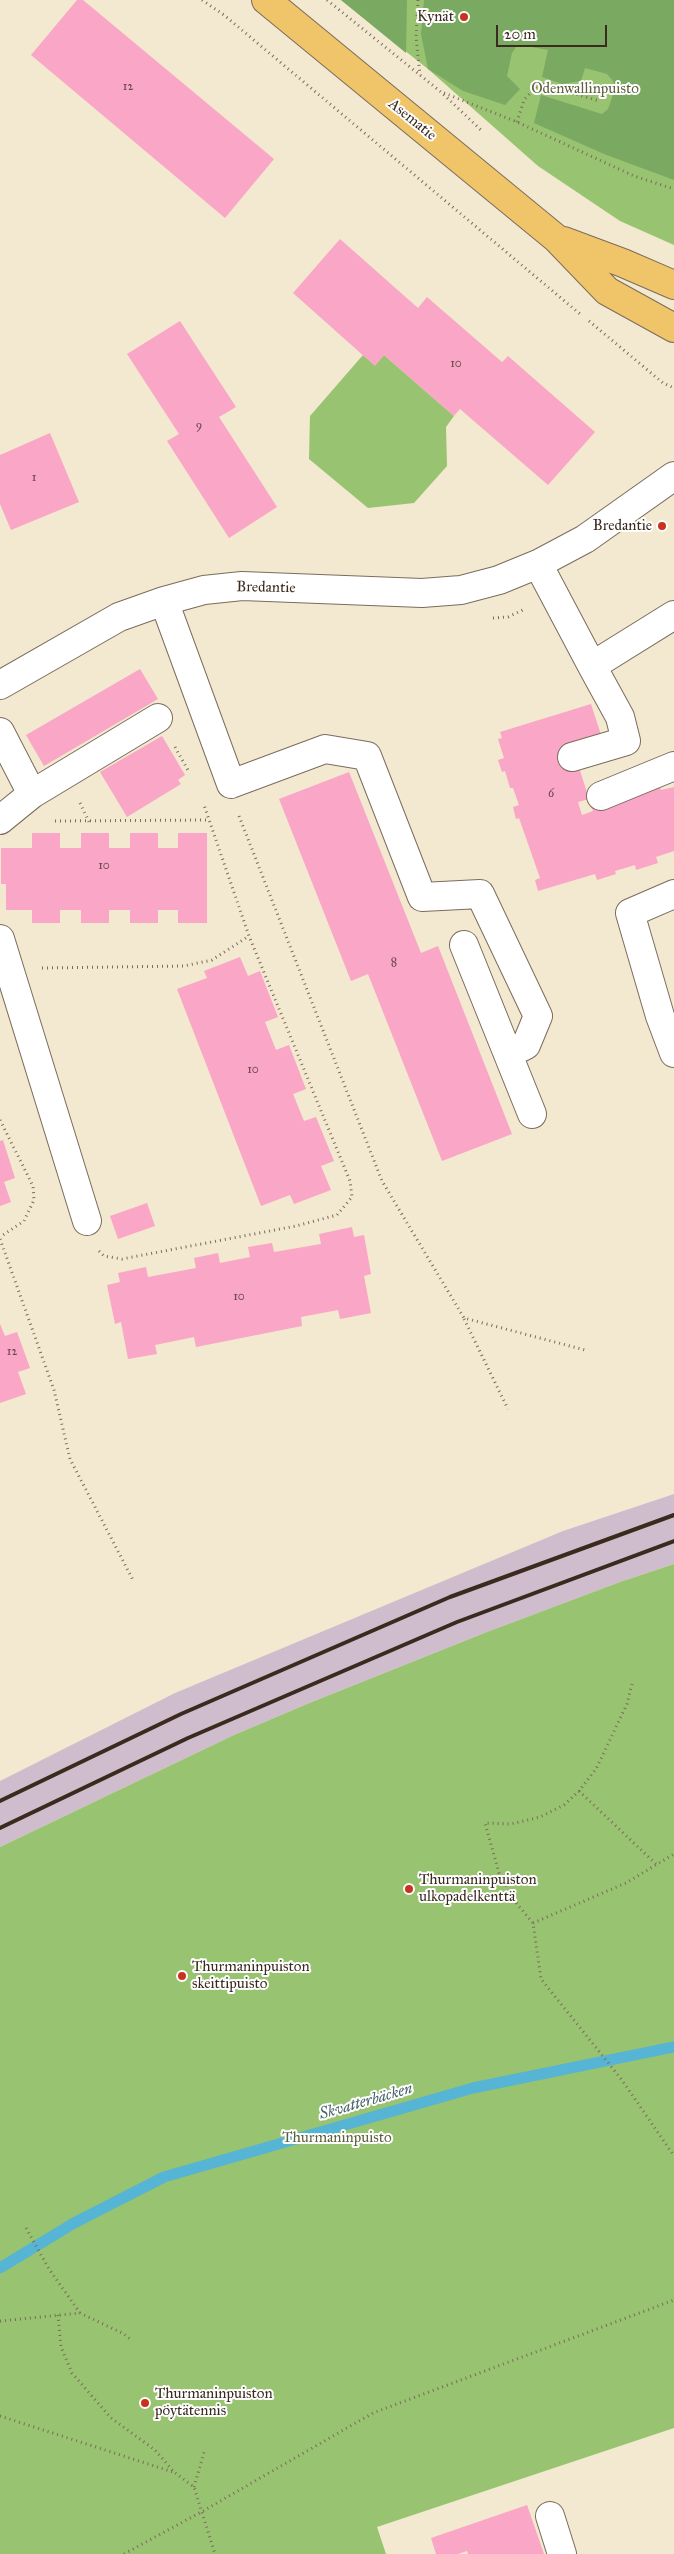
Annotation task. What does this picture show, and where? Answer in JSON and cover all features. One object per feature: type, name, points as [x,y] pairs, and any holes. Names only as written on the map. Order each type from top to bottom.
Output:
[{"type":"main road","name":"Asematie","points":[[266,0],[557,239],[607,291],[674,328]]},
{"type":"main road","name":"Asematie","points":[[557,239],[624,262],[674,285]]},
{"type":"street","name":"Bredantie","points":[[0,685],[119,617],[164,601],[204,590],[242,586],[422,593],[451,590],[499,580],[538,564],[585,539],[674,476]]},
{"type":"street","points":[[538,564],[620,717],[626,741],[572,757]]},
{"type":"street","points":[[164,601],[230,784],[325,749],[366,756],[422,897],[480,894],[538,1016],[526,1045],[508,1054]]},
{"type":"street","points":[[592,666],[674,615]]},
{"type":"street","points":[[1,820],[32,794],[158,718]]},
{"type":"street","points":[[0,732],[32,794]]},
{"type":"street","points":[[601,796],[674,766]]},
{"type":"street","points":[[674,894],[630,914],[660,1016],[674,1053]]},
{"type":"street","points":[[0,939],[86,1221]]},
{"type":"street","points":[[464,945],[532,1114]]},
{"type":"street","points":[[550,2516],[562,2554]]},
{"type":"path","points":[[202,0],[224,14],[663,384],[674,388]]},
{"type":"path","points":[[327,0],[442,92],[488,138]]},
{"type":"path","points":[[418,0],[416,37],[420,76]]},
{"type":"path","points":[[517,122],[524,100],[539,83],[599,101]]},
{"type":"path","points":[[442,92],[517,122],[634,176],[674,189]]},
{"type":"path","points":[[158,718],[192,777]]},
{"type":"path","points":[[230,784],[242,826],[382,1181],[464,1318],[508,1409]]},
{"type":"path","points":[[86,1221],[93,1247],[104,1256],[122,1259],[296,1226],[337,1214],[352,1197],[350,1181],[249,936],[203,803]]},
{"type":"path","points":[[1,820],[89,822],[209,820]]},
{"type":"path","points":[[9,969],[184,966],[212,960],[249,936]]},
{"type":"path","points":[[0,1120],[33,1186],[34,1200],[24,1221],[0,1238],[54,1390],[70,1459],[134,1582]]},
{"type":"path","points":[[464,1318],[585,1350]]},
{"type":"path","points":[[632,1684],[627,1704],[596,1768],[579,1791],[564,1805],[540,1817],[511,1824],[485,1824],[499,1873],[517,1904],[533,1923],[541,1979],[622,2080],[674,2156]]},
{"type":"path","points":[[579,1791],[656,1864]]},
{"type":"path","points":[[533,1923],[626,1883],[674,1854]]},
{"type":"path","points":[[26,2228],[49,2269],[80,2313],[124,2334],[130,2339]]},
{"type":"path","points":[[124,2554],[203,2511],[373,2413],[674,2300]]},
{"type":"path","points":[[0,2321],[80,2313]]},
{"type":"path","points":[[58,2315],[61,2347],[72,2372],[111,2418],[155,2450],[174,2472],[194,2487],[215,2554]]},
{"type":"path","points":[[0,2416],[174,2472]]},
{"type":"path","points":[[194,2487],[205,2449]]},
{"type":"shaded area","points":[[674,1494],[674,1564],[620,1582],[487,1632],[307,1704],[234,1735],[0,1847],[0,1781],[175,1693],[563,1531]]},
{"type":"green space","name":"Odenwallinpuisto","points":[[341,0],[674,0],[674,245],[620,221],[538,166],[428,69]]},
{"type":"green space","points":[[341,0],[407,0],[406,53]]},
{"type":"green space","name":"Odenwallinpuisto","points":[[424,0],[674,0],[674,180],[604,154],[534,123],[541,95],[602,114],[608,109],[615,89],[613,81],[607,74],[585,68],[581,81],[562,84],[542,77],[548,50],[521,45],[516,47],[512,53],[507,76],[520,89],[505,105],[463,91],[428,69],[421,34]]},
{"type":"green space","points":[[363,355],[375,365],[384,355],[454,416],[446,427],[447,466],[414,503],[368,508],[309,459],[310,416]]},
{"type":"green space","name":"Thurmaninpuisto","points":[[674,1564],[674,2428],[377,2527],[386,2554],[0,2554],[0,1847],[234,1735],[307,1704],[487,1632],[620,1582]]},
{"type":"building","points":[[77,0],[83,0],[274,159],[225,218],[31,55]]},
{"type":"building","points":[[340,239],[418,308],[427,297],[502,362],[508,356],[595,432],[548,485],[460,409],[454,416],[384,355],[375,366],[293,293]]},
{"type":"building","points":[[180,321],[236,407],[219,417],[277,507],[229,538],[167,441],[179,434],[127,354]]},
{"type":"building","points":[[50,433],[79,502],[11,530],[0,504],[0,455]]},
{"type":"building","points":[[140,669],[158,699],[44,766],[26,735]]},
{"type":"building","points":[[591,704],[603,741],[578,764],[589,799],[578,802],[582,815],[593,811],[592,808],[660,787],[661,790],[674,787],[674,851],[656,857],[658,863],[636,870],[635,865],[615,871],[616,874],[597,880],[595,874],[538,891],[535,880],[540,878],[519,818],[516,819],[513,807],[519,805],[513,788],[510,788],[505,771],[502,772],[498,760],[504,758],[498,739],[502,738],[500,732]]},
{"type":"building","points":[[162,736],[185,775],[178,780],[181,784],[127,817],[100,772]]},
{"type":"building","points":[[349,772],[421,953],[438,946],[512,1134],[442,1161],[368,974],[351,981],[279,799]]},
{"type":"building","points":[[32,833],[60,833],[60,848],[81,848],[81,833],[109,833],[109,848],[130,848],[130,833],[158,833],[158,848],[178,848],[178,833],[207,833],[207,923],[178,923],[178,910],[158,910],[158,923],[130,923],[130,910],[109,910],[109,923],[81,923],[81,910],[60,910],[60,923],[32,923],[32,910],[6,910],[6,884],[1,884],[1,848],[32,848]]},
{"type":"building","points":[[240,957],[248,976],[260,971],[278,1017],[265,1022],[276,1050],[289,1045],[306,1089],[293,1094],[304,1121],[316,1117],[334,1161],[321,1166],[331,1190],[294,1204],[290,1195],[261,1206],[177,989],[207,978],[204,971]]},
{"type":"building","points":[[3,1140],[15,1178],[4,1182],[11,1202],[0,1206],[0,1141]]},
{"type":"building","points":[[147,1203],[155,1226],[118,1239],[110,1216]]},
{"type":"building","points":[[352,1227],[354,1237],[364,1235],[371,1274],[364,1276],[371,1313],[340,1319],[338,1310],[301,1317],[302,1326],[196,1347],[194,1337],[155,1345],[157,1354],[128,1359],[121,1322],[115,1324],[107,1285],[120,1282],[118,1273],[146,1267],[148,1277],[196,1268],[194,1258],[218,1253],[220,1263],[250,1257],[248,1247],[272,1243],[274,1252],[321,1244],[319,1234]]},
{"type":"building","points":[[0,1324],[5,1336],[17,1332],[30,1368],[18,1372],[26,1394],[0,1403]]},
{"type":"building","points":[[527,2505],[544,2554],[468,2554],[467,2551],[458,2554],[436,2554],[431,2538]]},
{"type":"waterway","name":"Skvatterbäcken","points":[[0,2268],[74,2223],[164,2177],[473,2088],[674,2047]]},
{"type":"railway","points":[[0,1801],[181,1714],[450,1597],[674,1515]]},
{"type":"railway","points":[[0,1828],[188,1738],[457,1622],[674,1541]]},
{"type":"place","name":"Kynät","points":[[464,17]]},
{"type":"place","name":"Bredantie","points":[[662,526]]},
{"type":"place","name":"Thurmaninpuiston ulkopadelkenttä","points":[[409,1889]]},
{"type":"place","name":"Thurmaninpuiston skeittipuisto","points":[[182,1976]]},
{"type":"place","name":"Thurmaninpuiston pöytätennis","points":[[145,2403]]}]
